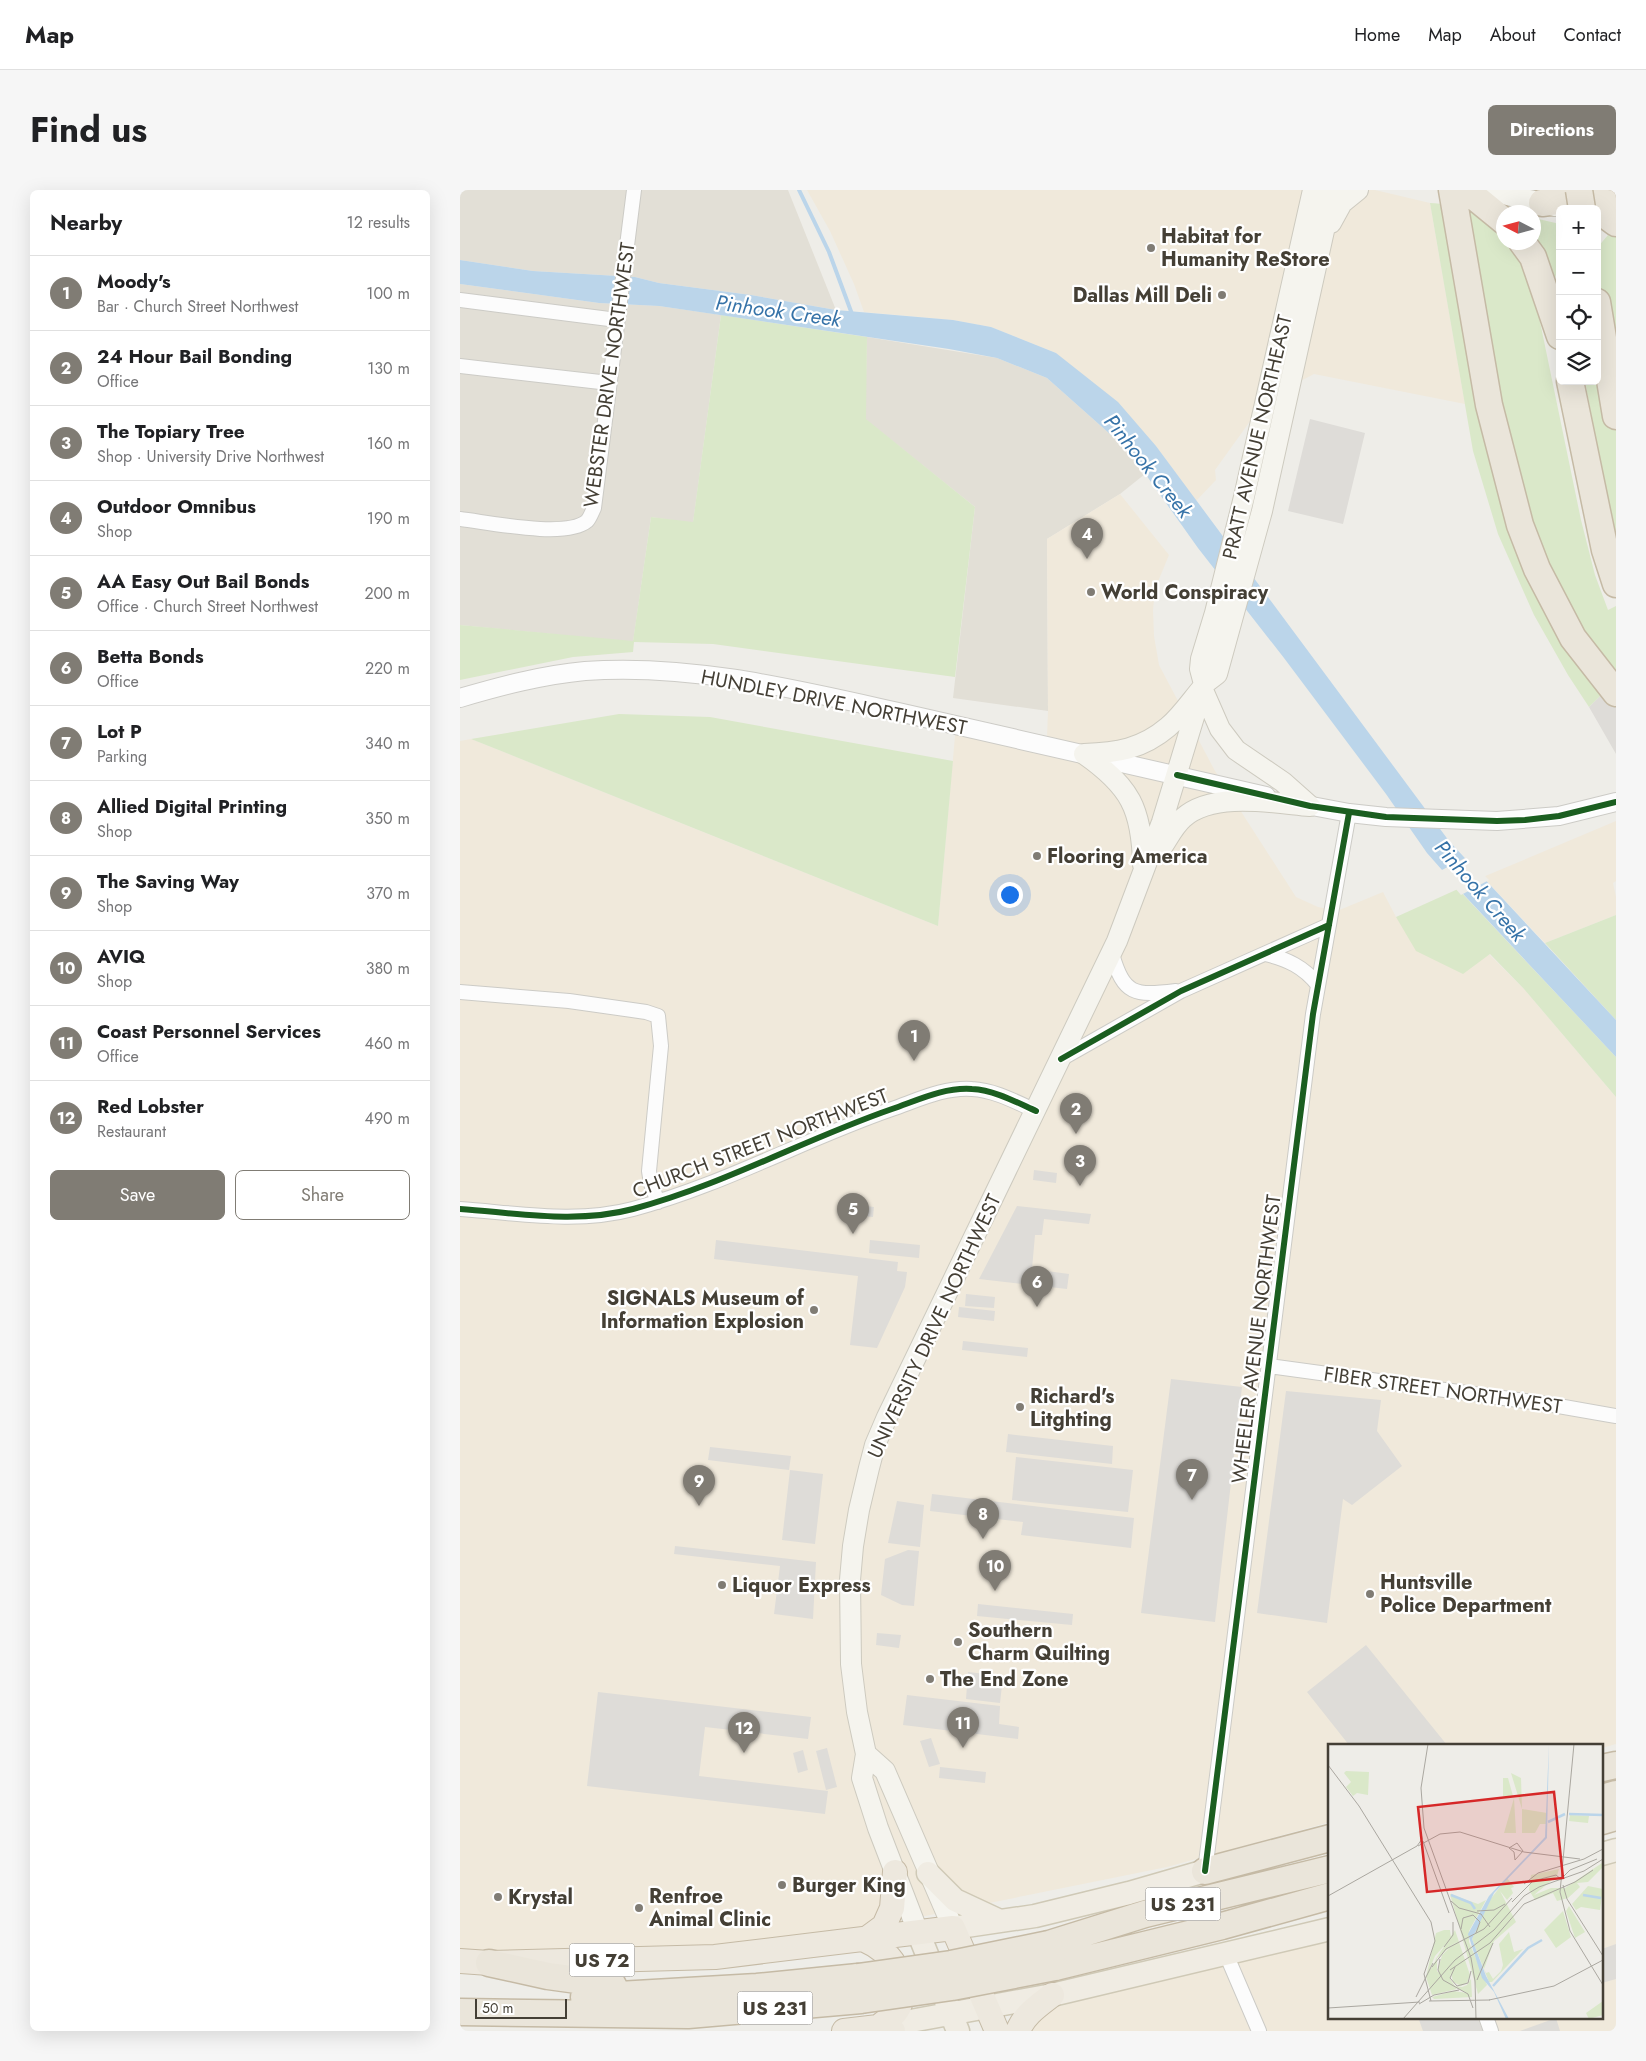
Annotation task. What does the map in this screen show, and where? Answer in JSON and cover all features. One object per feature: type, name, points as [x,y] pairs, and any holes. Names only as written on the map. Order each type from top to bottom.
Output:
[{"type":"highway","points":[[1452,190],[1489,405],[1520,525],[1536,569],[1573,638],[1616,693]]},
{"type":"highway","points":[[1466,190],[1496,214]]},
{"type":"highway","points":[[1595,205],[1606,190]]},
{"type":"highway","points":[[1528,250],[1533,257],[1556,324]]},
{"type":"highway","points":[[1601,326],[1616,416]]},
{"type":"highway","points":[[1571,385],[1605,550],[1616,584]]},
{"type":"highway","points":[[1205,1871],[1328,1839]]},
{"type":"highway","name":"US 231","points":[[1052,1956],[1146,1914],[1326,1869]]},
{"type":"highway","points":[[844,2031],[886,2029],[900,2004],[899,1977],[896,1965],[882,1949],[865,1940],[884,1926],[890,1913],[894,1895],[895,1872]]},
{"type":"highway","name":"US 231","points":[[460,2012],[691,2003],[859,1989],[951,1964],[1052,1956],[1222,1926],[1326,1897]]},
{"type":"highway","points":[[953,1928],[997,2031]]},
{"type":"highway","name":"US 72","points":[[460,1962],[489,1963],[715,1957],[953,1928]]},
{"type":"highway","points":[[489,1963],[557,1977],[622,1986],[691,2003]]},
{"type":"highway","name":"US 231","points":[[460,1995],[691,2003]]},
{"type":"highway","points":[[1018,2031],[1021,2022],[1031,2011],[1052,1996]]},
{"type":"highway","points":[[599,2031],[652,2024],[691,2003]]},
{"type":"main road","name":"PRATT AVENUE NORTHEAST","points":[[1203,686],[1200,669],[1201,659],[1215,614],[1244,497],[1314,190]]},
{"type":"main road","name":"PRATT AVENUE NORTHEAST","points":[[1084,754],[1108,753],[1131,749],[1149,741],[1170,726],[1203,686],[1217,674],[1262,511],[1333,190]]},
{"type":"main road","points":[[1322,238],[1342,203],[1358,190]]},
{"type":"main road","points":[[1486,190],[1570,205]]},
{"type":"main road","points":[[1144,874],[1177,775],[1203,686]]},
{"type":"main road","points":[[1203,686],[1220,729],[1236,750],[1283,782],[1310,806]]},
{"type":"main road","points":[[1084,754],[1104,769],[1125,790],[1140,825],[1144,874]]},
{"type":"main road","points":[[1144,874],[1175,827],[1184,817],[1195,810],[1226,801],[1310,806]]},
{"type":"main road","name":"UNIVERSITY DRIVE NORTHWEST","points":[[954,2022],[895,1872],[862,1778],[866,1754],[857,1712],[851,1664],[850,1580],[859,1510],[875,1446],[898,1394],[1112,954],[1144,874]]},
{"type":"main road","points":[[866,1754],[885,1771],[953,1928],[1035,1916],[1129,1893],[1205,1871]]},
{"type":"main road","points":[[928,1873],[955,1900],[1000,1921]]},
{"type":"main road","points":[[1035,1916],[1021,1927],[1016,1935],[1014,1957],[1020,1980],[1029,1990],[1052,1996]]},
{"type":"main road","points":[[886,2029],[954,2022],[986,2007],[1052,1996],[1328,1929]]},
{"type":"street","name":"WEBSTER DRIVE NORTHWEST","points":[[460,519],[552,530],[573,528],[587,521],[594,508],[616,320],[634,190]]},
{"type":"street","points":[[460,300],[616,320]]},
{"type":"street","points":[[460,366],[609,383]]},
{"type":"street","name":"HUNDLEY DRIVE NORTHWEST","points":[[460,698],[552,675],[586,671],[620,670],[695,674],[806,692],[1177,775]]},
{"type":"street","points":[[1177,775],[1310,806],[1386,817],[1497,821],[1559,816],[1616,802]]},
{"type":"street","name":"WHEELER AVENUE NORTHWEST","points":[[1205,1871],[1318,985],[1349,813]]},
{"type":"street","points":[[1061,1059],[1181,991],[1329,925]]},
{"type":"street","points":[[1112,954],[1120,977],[1130,989],[1143,993],[1181,991]]},
{"type":"street","points":[[1265,954],[1288,960],[1301,967],[1318,985]]},
{"type":"street","points":[[460,992],[569,1001],[646,1012],[658,1016],[661,1046],[650,1171],[651,1184],[658,1202]]},
{"type":"street","name":"CHURCH STREET NORTHWEST","points":[[460,1208],[554,1216],[605,1215],[658,1202],[698,1188],[871,1116],[945,1091],[972,1089],[984,1091],[1036,1111]]},
{"type":"street","name":"FIBER STREET NORTHWEST","points":[[1269,1366],[1547,1404],[1616,1416]]},
{"type":"street","points":[[1226,1954],[1259,2031]]},
{"type":"street","points":[[1486,2018],[1491,2031]]},
{"type":"shaded area","points":[[460,190],[788,190],[836,310],[751,295],[659,283],[635,277],[533,271],[460,260]]},
{"type":"shaded area","points":[[807,190],[1375,190],[1430,203],[1465,404],[1314,374],[1266,399],[1215,470],[1216,480],[1196,501],[1156,446],[1056,353],[991,327],[953,320],[864,312],[854,284],[830,231]]},
{"type":"shaded area","points":[[460,284],[599,303],[659,306],[721,315],[693,523],[651,517],[633,642],[460,625]]},
{"type":"shaded area","points":[[867,337],[997,358],[1047,378],[1129,451],[1145,474],[1120,494],[1047,539],[1048,711],[953,698],[975,507],[865,419]]},
{"type":"shaded area","points":[[1310,419],[1365,433],[1343,524],[1288,511]]},
{"type":"shaded area","points":[[1120,494],[1169,555],[1155,589],[1153,610],[1154,636],[1159,665],[1215,771],[1296,897],[1318,907],[1337,911],[1383,892],[1396,917],[1489,954],[1524,989],[1616,1097],[1616,1744],[1604,1747],[1604,1744],[1328,1744],[1328,1823],[1167,1867],[846,1932],[690,1949],[460,1952],[460,741],[471,739],[938,926],[956,725],[1047,737],[1047,539]]},
{"type":"shaded area","points":[[1616,681],[1616,754],[1589,707]]},
{"type":"shaded area","points":[[1616,821],[1616,881],[1613,883],[1616,897],[1616,915],[1545,943],[1483,877]]},
{"type":"shaded area","points":[[1034,1170],[1057,1173],[1056,1183],[1033,1180]]},
{"type":"shaded area","points":[[841,1203],[874,1207],[873,1217],[840,1214]]},
{"type":"shaded area","points":[[1017,1206],[1091,1214],[1089,1224],[1044,1219],[1042,1235],[1035,1235],[1032,1269],[1069,1274],[1067,1289],[979,1279]]},
{"type":"shaded area","points":[[716,1240],[898,1262],[897,1271],[907,1272],[905,1287],[877,1348],[850,1345],[858,1276],[714,1259]]},
{"type":"shaded area","points":[[870,1240],[920,1245],[919,1258],[869,1253]]},
{"type":"shaded area","points":[[966,1294],[995,1297],[994,1308],[965,1306]]},
{"type":"shaded area","points":[[959,1307],[995,1311],[994,1321],[958,1317]]},
{"type":"shaded area","points":[[963,1341],[1028,1348],[1027,1357],[962,1350]]},
{"type":"shaded area","points":[[1171,1379],[1242,1387],[1215,1622],[1141,1613]]},
{"type":"shaded area","points":[[1286,1391],[1381,1400],[1377,1431],[1402,1466],[1352,1505],[1343,1499],[1327,1623],[1257,1613]]},
{"type":"shaded area","points":[[1008,1434],[1113,1446],[1112,1464],[1006,1452]]},
{"type":"shaded area","points":[[710,1447],[791,1456],[789,1470],[708,1460]]},
{"type":"shaded area","points":[[1016,1457],[1133,1470],[1128,1512],[1012,1500]]},
{"type":"shaded area","points":[[790,1470],[823,1474],[815,1544],[782,1540]]},
{"type":"shaded area","points":[[932,1494],[1134,1518],[1131,1548],[1021,1535],[1023,1522],[930,1511]]},
{"type":"shaded area","points":[[897,1501],[924,1505],[920,1547],[888,1543]]},
{"type":"shaded area","points":[[675,1546],[816,1562],[813,1619],[774,1614],[780,1566],[674,1554]]},
{"type":"shaded area","points":[[908,1550],[919,1551],[914,1606],[902,1605],[881,1595],[885,1559]]},
{"type":"shaded area","points":[[978,1604],[1073,1614],[1072,1625],[977,1616]]},
{"type":"shaded area","points":[[877,1633],[901,1635],[899,1648],[876,1645]]},
{"type":"shaded area","points":[[1366,1645],[1446,1744],[1348,1744],[1307,1692]]},
{"type":"shaded area","points":[[968,1672],[1003,1676],[1000,1703],[966,1699]]},
{"type":"shaded area","points":[[598,1692],[811,1717],[808,1739],[705,1727],[699,1776],[828,1791],[825,1814],[587,1786]]},
{"type":"shaded area","points":[[907,1695],[1000,1706],[999,1724],[1019,1727],[1018,1739],[903,1725]]},
{"type":"shaded area","points":[[931,1738],[940,1764],[929,1767],[920,1741]]},
{"type":"shaded area","points":[[827,1748],[837,1787],[826,1790],[816,1751]]},
{"type":"shaded area","points":[[803,1750],[808,1770],[798,1773],[793,1753]]},
{"type":"shaded area","points":[[940,1767],[986,1772],[985,1783],[939,1778]]},
{"type":"shaded area","points":[[1616,1862],[1616,2031],[1028,2031],[1045,2010],[1328,1937],[1328,2018],[1604,2018],[1604,1865]]},
{"type":"shaded area","points":[[1616,1944],[1616,1979],[1604,1982],[1604,1948]]},
{"type":"shaded area","points":[[1418,2018],[1477,2018],[1483,2031],[1423,2031]]},
{"type":"shaded area","points":[[1556,2018],[1560,2031],[1520,2031]]},
{"type":"green space","points":[[1430,203],[1457,205],[1475,211],[1496,229],[1496,250],[1513,250],[1532,283],[1581,520],[1595,575],[1608,610],[1616,606],[1616,681],[1589,707],[1568,675],[1534,615],[1498,534],[1473,451]]},
{"type":"green space","points":[[1541,220],[1556,223],[1556,275],[1551,291],[1537,250],[1541,250]]},
{"type":"green space","points":[[1608,235],[1616,236],[1616,547],[1586,385],[1601,385],[1601,243]]},
{"type":"green space","points":[[721,315],[867,337],[866,419],[975,507],[955,677],[713,644],[634,642],[633,652],[573,657],[460,680],[460,625],[633,641],[651,517],[693,522]]},
{"type":"green space","points":[[619,714],[710,717],[953,761],[938,926],[471,739]]},
{"type":"green space","points":[[1458,889],[1616,1057],[1616,1097],[1524,989],[1490,954],[1463,974],[1416,951],[1396,917]]},
{"type":"green space","points":[[1616,915],[1616,1020],[1545,943]]},
{"type":"water","name":"Pinhook Creek","points":[[460,260],[533,271],[635,277],[659,283],[751,295],[836,310],[953,320],[991,327],[1056,353],[1118,402],[1156,446],[1449,841],[1616,1020],[1616,1057],[1427,853],[1386,794],[1284,658],[1198,548],[1129,451],[1047,378],[997,358],[949,349],[659,306],[599,303],[460,284]]},
{"type":"pier","points":[[1467,857],[1489,880],[1461,895],[1440,871]]},
{"type":"waterway","name":"Pinhook Creek","points":[[799,190],[829,252],[852,314]]},
{"type":"cycle path","points":[[1177,775],[1310,806],[1386,817],[1497,821],[1525,820],[1559,816],[1616,802]]},
{"type":"cycle path","points":[[1205,1871],[1313,1014],[1349,813]]},
{"type":"cycle path","points":[[1061,1059],[1181,991],[1329,925]]},
{"type":"cycle path","points":[[460,1209],[569,1217],[590,1216],[633,1209],[732,1175],[827,1134],[921,1098],[951,1090],[980,1090],[1005,1097],[1036,1111]]},
{"type":"place","name":"Habitat for Humanity ReStore","points":[[1151,248]]},
{"type":"place","name":"Dallas Mill Deli","points":[[1222,295]]},
{"type":"place","name":"Outdoor Omnibus","points":[[1087,559]]},
{"type":"place","name":"World Conspiracy","points":[[1091,592]]},
{"type":"place","name":"Flooring America","points":[[1037,856]]},
{"type":"place","name":"Moody's","points":[[914,1061]]},
{"type":"place","name":"24 Hour Bail Bonding","points":[[1076,1134]]},
{"type":"place","name":"The Topiary Tree","points":[[1080,1186]]},
{"type":"place","name":"AA Easy Out Bail Bonds","points":[[853,1234]]},
{"type":"place","name":"Betta Bonds","points":[[1037,1307]]},
{"type":"place","name":"SIGNALS Museum of Information Explosion","points":[[814,1310]]},
{"type":"place","name":"Richard's Litghting","points":[[1020,1407]]},
{"type":"place","name":"Lot P","points":[[1192,1500]]},
{"type":"place","name":"The Saving Way","points":[[699,1506]]},
{"type":"place","name":"Allied Digital Printing","points":[[983,1539]]},
{"type":"place","name":"Liquor Express","points":[[722,1585]]},
{"type":"place","name":"AVIQ","points":[[995,1591]]},
{"type":"place","name":"Huntsville Police Department","points":[[1370,1594]]},
{"type":"place","name":"Southern Charm Quilting","points":[[958,1642]]},
{"type":"place","name":"The End Zone","points":[[930,1679]]},
{"type":"place","name":"Coast Personnel Services","points":[[963,1748]]},
{"type":"place","name":"Red Lobster","points":[[744,1753]]},
{"type":"place","name":"Burger King","points":[[782,1885]]},
{"type":"place","name":"Krystal","points":[[498,1897]]},
{"type":"place","name":"Renfroe Animal Clinic","points":[[639,1908]]}]
